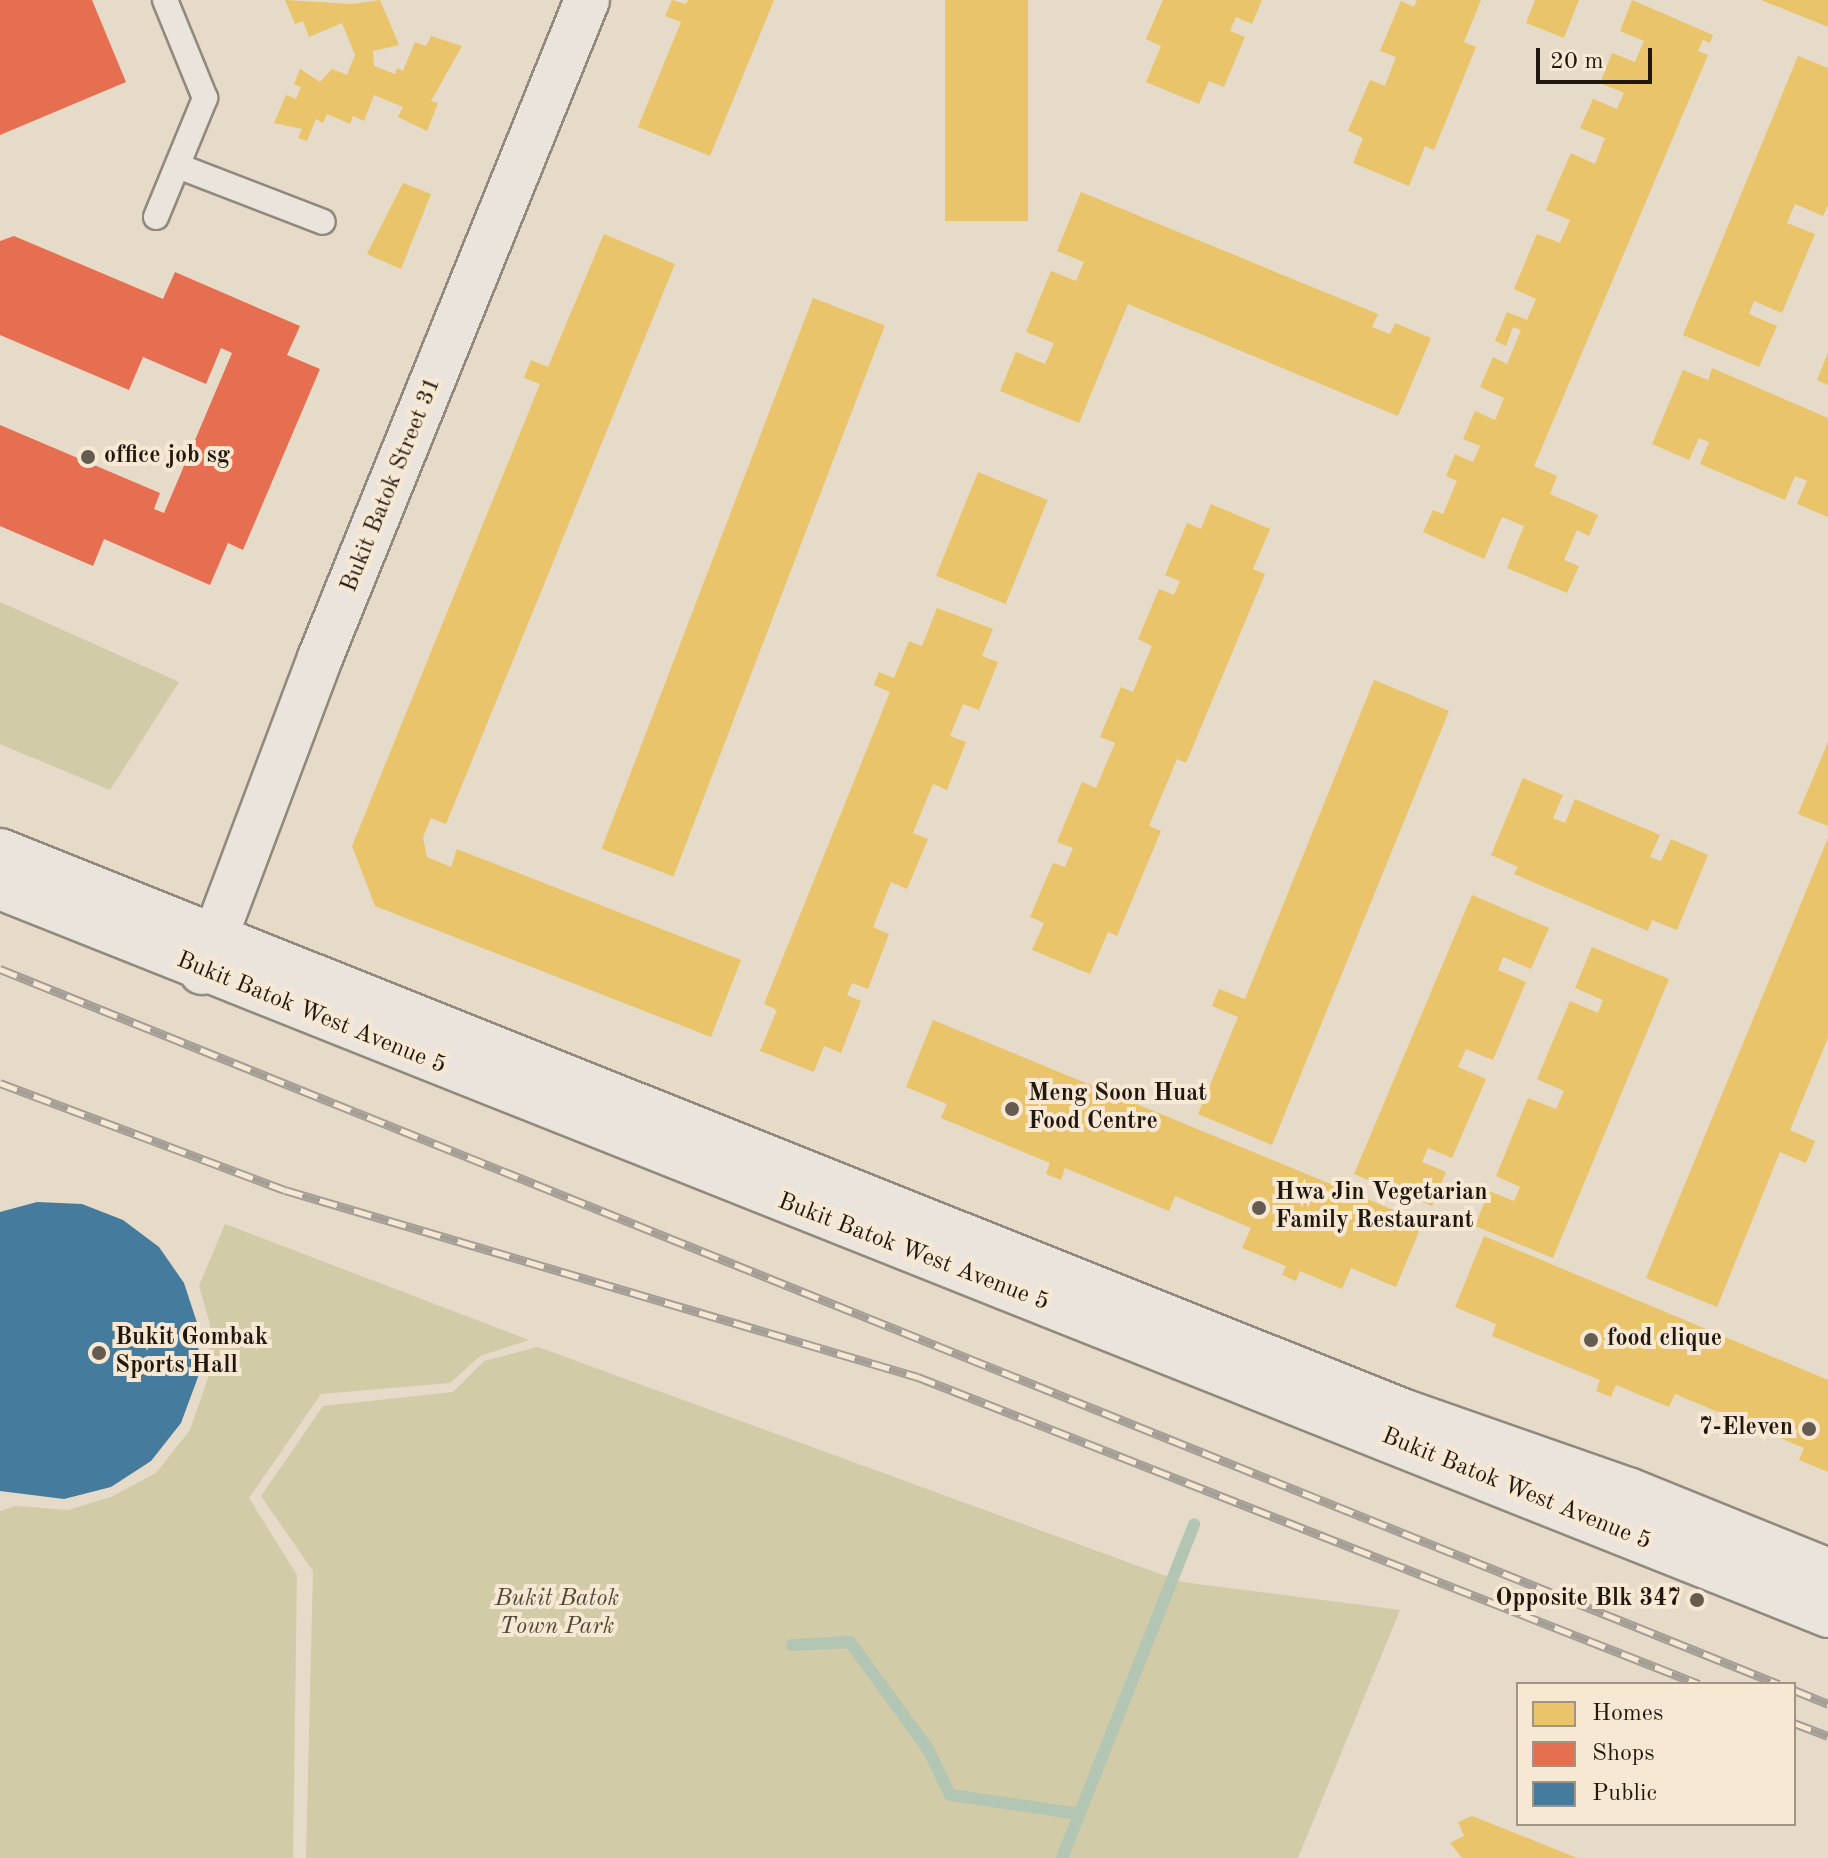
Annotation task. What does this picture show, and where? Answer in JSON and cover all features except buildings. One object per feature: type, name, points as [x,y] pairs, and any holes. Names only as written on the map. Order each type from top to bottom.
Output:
[{"type":"street","name":"Bukit Batok Street 31","points":[[208,954],[320,658],[587,0]]},
{"type":"street","name":"Bukit Batok West Avenue 5","points":[[0,851],[208,954],[1828,1615]]},
{"type":"street","name":"Bukit Batok West Avenue 5","points":[[0,887],[208,954],[1405,1412],[1628,1490],[1828,1571]]},
{"type":"lane","points":[[156,217],[205,98],[165,0]]},
{"type":"lane","points":[[178,166],[323,222]]},
{"type":"green space","points":[[0,602],[179,682],[110,790],[0,744]]},
{"type":"green space","points":[[225,1224],[529,1340],[480,1356],[450,1383],[321,1394],[249,1498],[297,1575],[293,1858],[0,1858],[0,1511],[16,1506],[68,1510],[111,1497],[156,1473],[190,1430],[208,1378],[210,1324],[199,1286]]},
{"type":"green space","name":"Bukit Batok Town Park","points":[[538,1347],[1182,1582],[1400,1610],[1298,1858],[306,1858],[313,1571],[261,1496],[323,1406],[453,1392],[484,1361]]},
{"type":"waterway","points":[[1062,1858],[1194,1524]]},
{"type":"waterway","points":[[792,1645],[850,1642],[928,1749],[950,1795],[1080,1814]]},
{"type":"railway","points":[[0,969],[1774,1682]]},
{"type":"railway","points":[[0,1083],[285,1190],[918,1377],[1694,1682]]},
{"type":"railway","points":[[1796,1691],[1828,1704]]},
{"type":"railway","points":[[1796,1724],[1828,1736]]},
{"type":"place","name":"office job sg","points":[[88,457]]},
{"type":"place","name":"Meng Soon Huat Food Centre","points":[[1012,1109]]},
{"type":"place","name":"Hwa Jin Vegetarian Family Restaurant","points":[[1259,1208]]},
{"type":"place","name":"food clique","points":[[1591,1340]]},
{"type":"place","name":"Bukit Gombak Sports Hall","points":[[99,1353]]},
{"type":"place","name":"7-Eleven","points":[[1809,1429]]},
{"type":"place","name":"Opposite Blk 347","points":[[1697,1600]]}]
